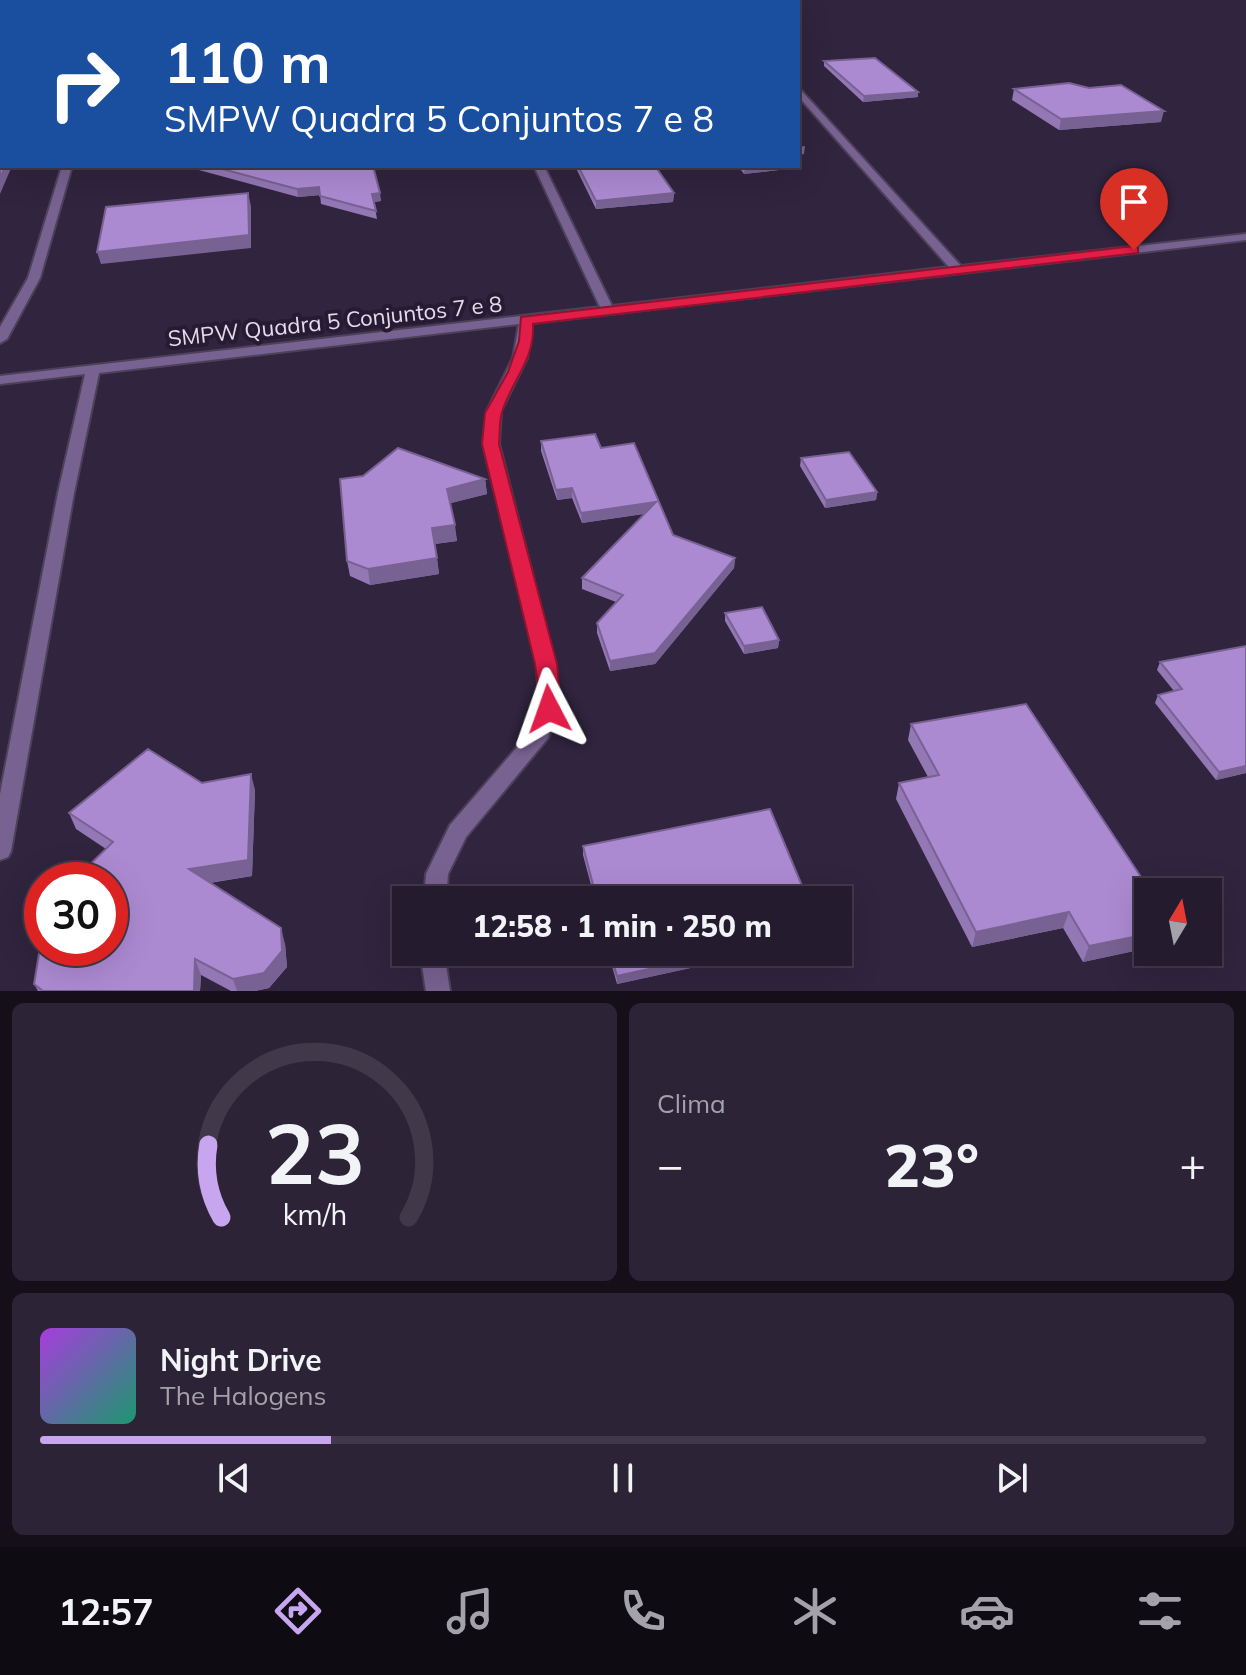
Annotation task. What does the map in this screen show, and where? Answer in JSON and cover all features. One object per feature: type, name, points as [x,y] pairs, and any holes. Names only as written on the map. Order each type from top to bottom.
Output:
[{"type":"street","points":[[800,92],[958,270]]},
{"type":"street","points":[[0,339],[34,278],[66,168]]},
{"type":"street","points":[[540,168],[607,309]]},
{"type":"street","name":"SMPW Quadra 5 Conjuntos 7 e 8","points":[[0,380],[1246,237]]},
{"type":"street","points":[[436,886],[437,874],[458,831],[541,733],[549,709],[546,664],[491,444],[493,413],[516,372],[526,341],[526,320]]},
{"type":"street","points":[[0,851],[66,493],[93,369]]},
{"type":"street","points":[[434,966],[438,991]]},
{"type":"building","points":[[875,58],[918,92],[864,96],[824,61]]},
{"type":"building","points":[[1069,83],[1089,88],[1121,85],[1164,111],[1061,119],[1014,89]]},
{"type":"building","points":[[218,168],[374,168],[380,193],[372,194],[376,211],[320,196],[319,187],[297,189]]},
{"type":"building","points":[[579,168],[656,168],[674,193],[596,201]]},
{"type":"building","points":[[248,193],[249,235],[97,252],[106,207]]},
{"type":"building","points":[[595,434],[601,448],[634,443],[673,535],[735,558],[655,653],[610,661],[597,623],[623,595],[582,578],[656,502],[581,513],[572,488],[556,490],[541,441]]},
{"type":"building","points":[[398,448],[485,479],[447,489],[455,525],[432,528],[437,558],[368,569],[347,561],[340,479],[363,476]]},
{"type":"building","points":[[849,452],[877,492],[826,500],[801,458]]},
{"type":"building","points":[[762,607],[779,640],[744,646],[725,613]]},
{"type":"building","points":[[1246,646],[1246,766],[1219,772],[1158,695],[1182,689],[1160,662]]},
{"type":"building","points":[[1026,704],[1142,878],[1134,878],[1134,937],[1089,946],[1069,912],[976,932],[899,783],[939,775],[911,724]]},
{"type":"building","points":[[148,749],[202,783],[251,774],[248,860],[189,869],[281,928],[282,951],[264,973],[233,979],[195,959],[194,991],[43,991],[34,984],[37,966],[128,966],[128,862],[92,862],[113,842],[69,813]]},
{"type":"building","points":[[770,809],[802,886],[593,886],[583,846]]},
{"type":"building","points":[[614,966],[663,966],[617,976]]},
{"type":"route","points":[[549,709],[546,664],[491,444],[493,413],[516,372],[526,341],[526,320],[1134,250]]}]
